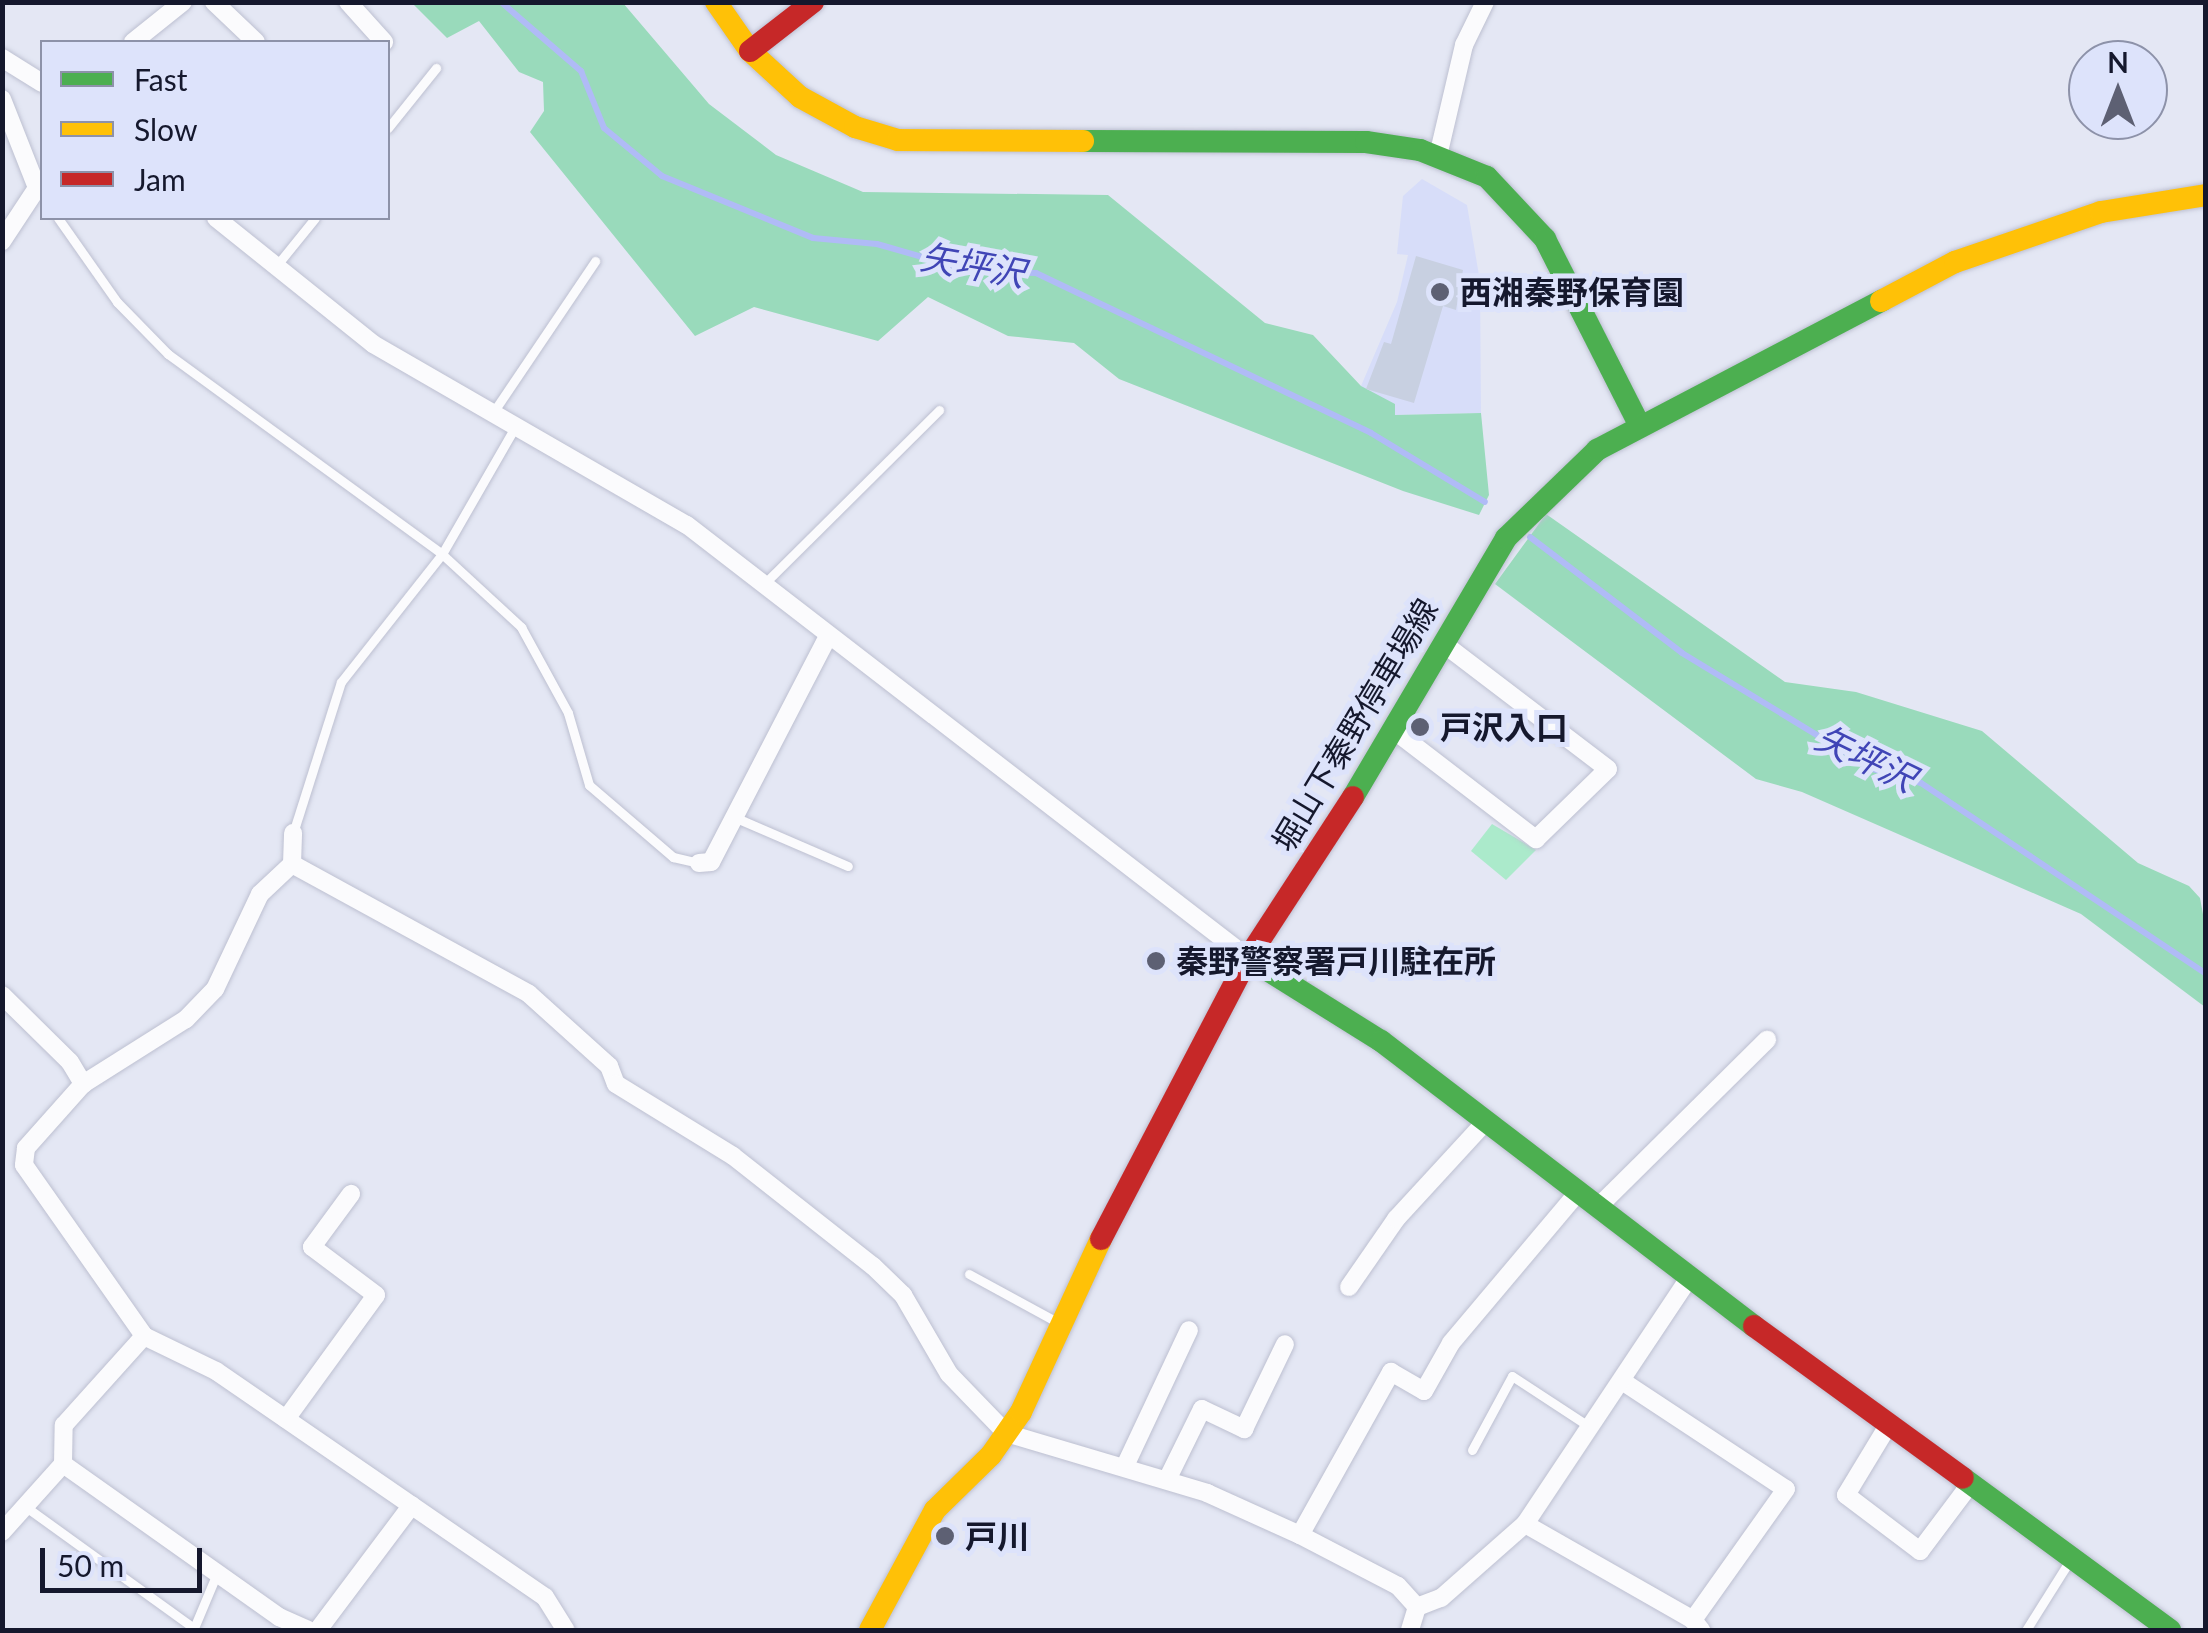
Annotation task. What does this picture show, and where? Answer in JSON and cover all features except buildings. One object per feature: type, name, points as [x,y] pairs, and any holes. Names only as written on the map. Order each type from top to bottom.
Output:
[{"type":"main road","points":[[716,2],[750,51],[800,96],[855,126],[898,140],[1366,142],[1438,156],[1487,177],[1545,239],[1640,426]]},
{"type":"main road","points":[[750,51],[791,2]]},
{"type":"main road","points":[[750,51],[813,2]]},
{"type":"main road","name":"堀山下秦野停車場線","points":[[870,1630],[934,1510],[1006,1433],[1248,958],[1395,730],[1506,538],[1597,450],[1955,262],[2034,230],[2206,195]]},
{"type":"main road","points":[[1248,958],[1268,965],[1364,1030],[1689,1278],[2170,1630]]},
{"type":"street","points":[[136,40],[183,2]]},
{"type":"street","points":[[214,2],[254,40]]},
{"type":"street","points":[[348,2],[382,40]]},
{"type":"street","points":[[1438,156],[1464,45],[1485,2]]},
{"type":"street","points":[[2,58],[40,82]]},
{"type":"street","points":[[2,99],[40,192],[2,241]]},
{"type":"street","points":[[218,220],[373,344],[672,516],[766,582],[828,636],[1248,958]]},
{"type":"street","points":[[700,863],[711,862],[828,636]]},
{"type":"street","points":[[1395,730],[1536,839],[1608,769],[1445,644]]},
{"type":"street","points":[[293,833],[292,864],[260,894],[215,988],[186,1018],[83,1084],[26,1148],[24,1166],[144,1336],[216,1371],[544,1597],[566,1630]]},
{"type":"street","points":[[292,864],[528,994],[609,1066],[616,1084],[733,1156],[873,1266],[902,1295],[950,1374],[1006,1433],[1167,1480],[1300,1535],[1398,1586],[1418,1623],[1525,1524],[1689,1278]]},
{"type":"street","points":[[2,995],[83,1084]]},
{"type":"street","points":[[1598,1207],[1768,1040]]},
{"type":"street","points":[[1349,1287],[1396,1219],[1486,1121]]},
{"type":"street","points":[[1300,1535],[1391,1372],[1424,1392],[1451,1342],[1578,1192]]},
{"type":"street","points":[[286,1418],[376,1295],[312,1247],[351,1194]]},
{"type":"street","points":[[1125,1466],[1189,1330]]},
{"type":"street","points":[[2,1532],[63,1464],[64,1425],[144,1336]]},
{"type":"street","points":[[1167,1480],[1202,1409],[1244,1429],[1285,1344]]},
{"type":"street","points":[[1622,1381],[1804,1500]]},
{"type":"street","points":[[1890,1424],[1846,1495],[1920,1550],[1970,1483]]},
{"type":"street","points":[[63,1464],[217,1574],[308,1630]]},
{"type":"street","points":[[1525,1524],[1697,1625],[1786,1489]]},
{"type":"street","points":[[318,1630],[412,1506]]},
{"type":"lane","points":[[390,126],[436,68]]},
{"type":"lane","points":[[59,220],[118,302],[168,354],[442,554],[521,627],[568,713],[589,785],[673,857],[700,863]]},
{"type":"lane","points":[[276,266],[313,220]]},
{"type":"lane","points":[[494,411],[595,261]]},
{"type":"lane","points":[[766,582],[939,410]]},
{"type":"lane","points":[[293,833],[341,682],[442,554],[517,424]]},
{"type":"lane","points":[[734,817],[848,866]]},
{"type":"lane","points":[[969,1274],[1062,1325]]},
{"type":"lane","points":[[1472,1450],[1512,1376],[1590,1427]]},
{"type":"lane","points":[[24,1505],[194,1628],[217,1574]]},
{"type":"lane","points":[[2026,1630],[2072,1558]]},
{"type":"shaded area","name":"西湘秦野保育園","points":[[1422,179],[1467,205],[1480,281],[1481,413],[1395,415],[1361,386],[1397,302],[1408,255],[1397,254],[1403,196]]},
{"type":"green space","points":[[412,3],[623,3],[709,104],[776,155],[863,192],[1108,195],[1265,323],[1313,335],[1361,386],[1395,404],[1395,415],[1481,413],[1489,495],[1479,515],[1403,491],[1119,379],[1074,343],[1008,336],[928,297],[878,341],[754,307],[695,336],[530,132],[544,111],[543,82],[519,72],[479,21],[447,38]]},
{"type":"green space","points":[[1546,514],[1785,682],[1856,692],[1982,731],[2138,863],[2189,886],[2200,898],[2205,925],[2205,1007],[2081,914],[1802,792],[1756,779],[1495,584]]},
{"type":"green space","points":[[1492,824],[1536,850],[1506,880],[1471,851]]},
{"type":"waterway","name":"矢坪沢","points":[[501,2],[581,71],[604,128],[662,176],[813,238],[877,244],[971,271],[1036,273],[1371,433],[1485,502]]},
{"type":"waterway","name":"矢坪沢","points":[[1530,537],[1682,653],[1873,769],[1921,783],[2206,974]]},
{"type":"traffic: fast","points":[[1083,141],[1366,142],[1420,150],[1487,177],[1545,239],[1640,426]]},
{"type":"traffic: fast","points":[[1353,797],[1506,538],[1597,450],[1881,301]]},
{"type":"traffic: fast","points":[[1248,958],[1381,1041],[1754,1326]]},
{"type":"traffic: fast","points":[[1963,1478],[2170,1630]]},
{"type":"traffic: slow","points":[[716,2],[750,51],[800,97],[855,127],[898,140],[1083,141]]},
{"type":"traffic: slow","points":[[1881,301],[1955,262],[2101,212],[2206,195]]},
{"type":"traffic: slow","points":[[870,1630],[935,1510],[991,1455],[1021,1412],[1101,1239]]},
{"type":"traffic: jam","points":[[750,51],[813,2]]},
{"type":"traffic: jam","points":[[1101,1239],[1248,958],[1353,797]]},
{"type":"traffic: jam","points":[[1754,1326],[1963,1478]]},
{"type":"place","name":"西湘秦野保育園","points":[[1440,292]]},
{"type":"place","name":"戸沢入口","points":[[1420,727]]},
{"type":"place","name":"秦野警察署戸川駐在所","points":[[1156,961]]},
{"type":"place","name":"戸川","points":[[945,1536]]}]
